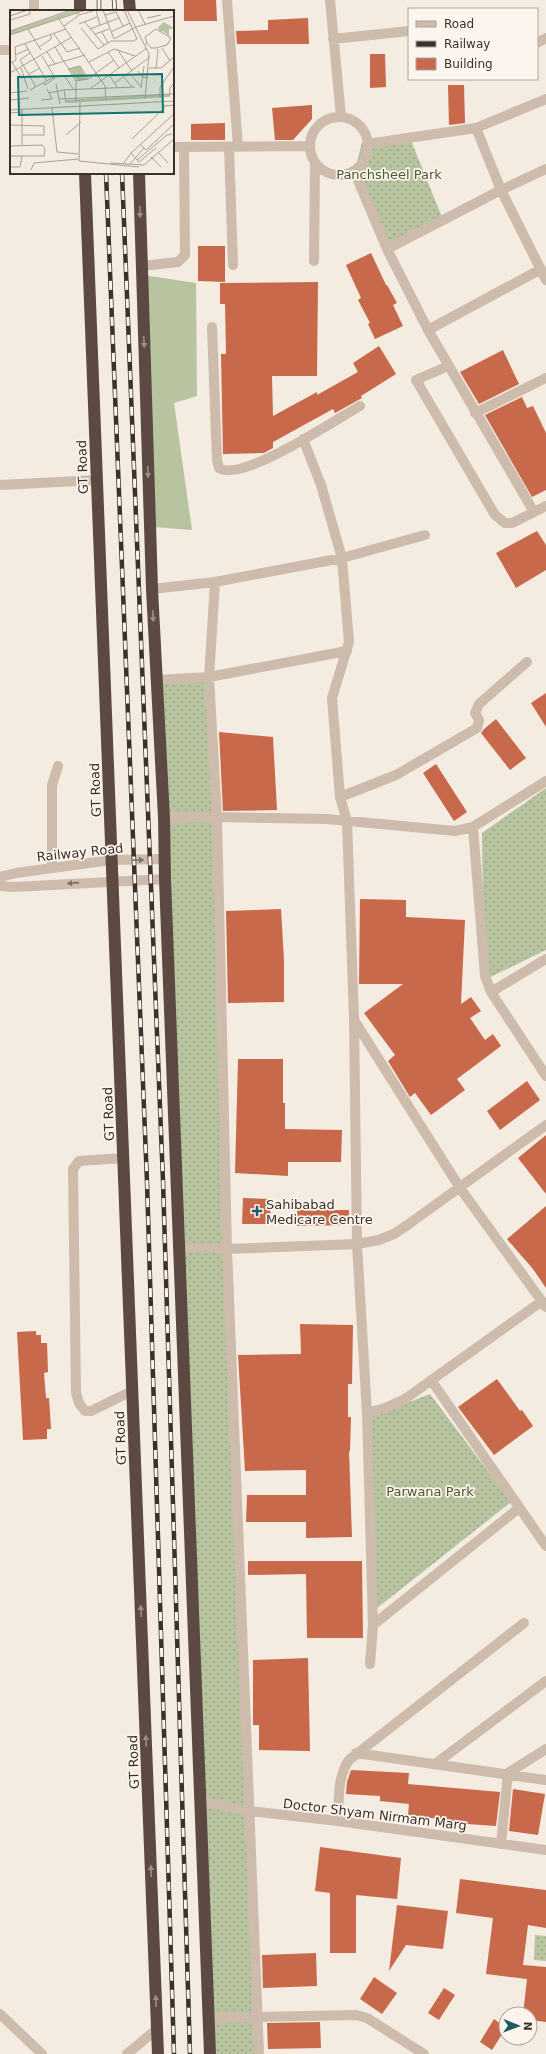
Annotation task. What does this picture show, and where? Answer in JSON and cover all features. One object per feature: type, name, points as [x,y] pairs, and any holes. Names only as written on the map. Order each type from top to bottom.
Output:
[{"type":"highway","points":[[129,0],[130,10]]},
{"type":"highway","name":"GT Road","points":[[85,174],[158,2054]]},
{"type":"highway","points":[[139,174],[152,589],[164,818],[164,860],[178,1246],[210,2054]]},
{"type":"street","points":[[227,0],[233,147],[233,266]]},
{"type":"street","points":[[330,0],[341,117]]},
{"type":"street","points":[[333,39],[408,31]]},
{"type":"street","points":[[368,144],[476,128],[546,100]]},
{"type":"street","points":[[314,261],[315,163],[309,146],[316,128],[331,118],[341,117],[357,123],[362,129],[368,144],[365,159],[354,171],[339,176],[330,174],[315,163]]},
{"type":"street","points":[[476,128],[501,190],[546,280]]},
{"type":"street","points":[[174,147],[309,146]]},
{"type":"street","points":[[142,266],[178,262],[185,255],[184,147]]},
{"type":"street","points":[[387,249],[501,190],[546,169]]},
{"type":"street","points":[[354,171],[387,249],[428,330],[534,512]]},
{"type":"street","points":[[428,330],[541,269]]},
{"type":"street","points":[[212,327],[218,468],[223,471],[231,472],[269,459],[360,406]]},
{"type":"street","points":[[448,366],[416,380],[500,520],[505,523],[512,523],[546,506]]},
{"type":"street","points":[[475,413],[546,378]]},
{"type":"street","points":[[303,439],[321,485],[342,558],[349,631],[347,651],[332,698],[340,797],[347,821],[354,1019],[357,1244],[366,1413],[374,1625],[370,1664]]},
{"type":"street","points":[[0,485],[96,480]]},
{"type":"street","points":[[152,589],[215,582],[342,558],[425,535]]},
{"type":"street","points":[[215,582],[209,678],[217,817],[227,1248],[259,2054]]},
{"type":"street","points":[[156,680],[209,678],[347,651]]},
{"type":"street","points":[[340,797],[396,775],[478,728],[479,720],[475,713],[479,704],[527,662]]},
{"type":"street","points":[[52,868],[52,785],[58,766]]},
{"type":"street","points":[[164,818],[217,817],[347,821],[455,831],[473,827],[546,781]]},
{"type":"street","points":[[473,827],[485,976],[491,992],[546,1076]]},
{"type":"street","name":"Railway Road","points":[[0,877],[16,873],[111,860],[164,860]]},
{"type":"street","points":[[0,886],[14,888],[112,880],[165,879]]},
{"type":"street","points":[[491,992],[546,959]]},
{"type":"street","points":[[354,1019],[460,1188],[544,1304],[431,1380],[405,1400],[385,1408],[366,1413]]},
{"type":"street","points":[[178,1246],[227,1248],[357,1244],[379,1240],[394,1234],[546,1126]]},
{"type":"street","points":[[123,1158],[80,1161],[73,1169],[76,1386],[79,1403],[86,1412],[132,1391]]},
{"type":"street","points":[[431,1380],[518,1508],[546,1546]]},
{"type":"street","points":[[374,1625],[518,1508]]},
{"type":"street","points":[[338,1821],[341,1778],[344,1768],[356,1753],[524,1623]]},
{"type":"street","points":[[435,1764],[546,1681]]},
{"type":"street","points":[[508,1773],[546,1749]]},
{"type":"street","points":[[356,1753],[508,1773],[546,1780]]},
{"type":"street","points":[[501,1844],[508,1773]]},
{"type":"street","name":"Doctor Shyam Nirmam Marg","points":[[200,1801],[249,1811],[338,1821],[546,1850]]},
{"type":"street","points":[[0,2014],[42,2054]]},
{"type":"street","points":[[209,2018],[356,2015],[367,2018],[424,2054]]},
{"type":"street","points":[[127,2054],[157,2029]]},
{"type":"green space","name":"Panchsheel Park","points":[[410,138],[442,217],[387,247],[353,178],[362,142]]},
{"type":"green space","points":[[143,275],[196,283],[197,396],[174,403],[192,530],[153,527]]},
{"type":"green space","points":[[208,678],[258,2054],[210,2054],[156,685]]},
{"type":"green space","points":[[546,788],[546,950],[484,980],[482,833]]},
{"type":"green space","name":"Parwana Park","points":[[430,1394],[511,1502],[376,1609],[370,1417]]},
{"type":"green space","points":[[535,1935],[546,1936],[546,1961],[534,1960]]},
{"type":"building","points":[[184,0],[216,0],[217,21],[184,21]]},
{"type":"building","points":[[308,18],[309,44],[237,44],[236,31],[268,30],[268,20]]},
{"type":"building","points":[[370,54],[385,54],[386,87],[370,88]]},
{"type":"building","points":[[448,85],[464,85],[465,123],[449,125]]},
{"type":"building","points":[[312,105],[312,119],[293,140],[275,140],[272,108]]},
{"type":"building","points":[[225,123],[225,140],[191,140],[191,124]]},
{"type":"building","points":[[198,246],[225,246],[225,282],[198,281]]},
{"type":"building","points":[[371,253],[386,285],[397,303],[393,305],[403,326],[375,339],[368,324],[370,323],[358,300],[361,298],[346,265]]},
{"type":"building","points":[[318,282],[317,376],[272,376],[273,416],[317,392],[317,395],[358,372],[353,363],[379,346],[396,374],[361,396],[362,398],[335,413],[333,409],[273,442],[273,448],[264,453],[223,454],[221,354],[226,354],[225,304],[220,304],[220,283]]},
{"type":"building","points":[[503,350],[519,384],[479,404],[460,372]]},
{"type":"building","points":[[522,397],[527,408],[533,406],[546,433],[546,490],[532,497],[485,415]]},
{"type":"building","points":[[537,531],[546,545],[546,570],[516,588],[496,553]]},
{"type":"building","points":[[546,693],[546,727],[531,703]]},
{"type":"building","points":[[496,719],[526,758],[510,770],[481,733]]},
{"type":"building","points":[[219,732],[273,737],[277,810],[223,811]]},
{"type":"building","points":[[436,764],[467,812],[454,821],[423,773]]},
{"type":"building","points":[[360,899],[406,900],[406,917],[465,920],[461,1004],[471,997],[481,1011],[470,1018],[485,1040],[493,1034],[501,1046],[457,1079],[465,1090],[431,1115],[415,1093],[410,1097],[388,1061],[395,1055],[364,1013],[403,984],[359,984]]},
{"type":"building","points":[[281,909],[284,960],[284,1002],[228,1003],[226,911]]},
{"type":"building","points":[[238,1059],[283,1059],[283,1103],[285,1103],[285,1129],[342,1130],[341,1162],[288,1162],[288,1176],[235,1173]]},
{"type":"building","points":[[527,1081],[540,1100],[500,1130],[487,1111]]},
{"type":"building","points":[[546,1135],[546,1194],[518,1158]]},
{"type":"building","points":[[243,1198],[271,1199],[270,1224],[242,1224]]},
{"type":"building","points":[[546,1206],[546,1288],[533,1269],[507,1239]]},
{"type":"building","points":[[297,1210],[349,1210],[349,1225],[297,1226]]},
{"type":"building","points":[[300,1324],[353,1325],[352,1384],[348,1384],[348,1417],[351,1417],[349,1451],[352,1537],[306,1538],[306,1522],[246,1522],[247,1495],[306,1495],[306,1470],[245,1471],[238,1355],[301,1354]]},
{"type":"building","points":[[36,1331],[36,1335],[41,1335],[41,1343],[47,1343],[48,1372],[44,1373],[46,1398],[49,1398],[51,1429],[47,1429],[47,1439],[23,1440],[17,1332]]},
{"type":"building","points":[[497,1379],[533,1426],[494,1455],[458,1407]]},
{"type":"building","points":[[248,1561],[362,1561],[363,1638],[307,1638],[306,1574],[248,1575]]},
{"type":"building","points":[[308,1658],[310,1751],[259,1750],[259,1725],[253,1725],[253,1660]]},
{"type":"building","points":[[351,1770],[409,1773],[408,1784],[500,1792],[496,1826],[439,1822],[439,1819],[408,1815],[409,1804],[380,1801],[380,1796],[346,1794],[347,1782]]},
{"type":"building","points":[[513,1789],[545,1794],[538,1835],[509,1831]]},
{"type":"building","points":[[320,1847],[401,1858],[397,1899],[356,1895],[356,1953],[330,1953],[330,1893],[315,1891]]},
{"type":"building","points":[[460,1879],[546,1890],[546,1928],[528,1925],[523,1965],[546,1967],[546,2022],[538,2021],[538,2006],[524,2006],[527,1979],[486,1974],[493,1918],[456,1913]]},
{"type":"building","points":[[397,1905],[448,1911],[443,1949],[406,1945],[389,1971]]},
{"type":"building","points":[[316,1953],[317,1986],[263,1988],[262,1955]]},
{"type":"building","points":[[374,1977],[397,1993],[382,2014],[360,1999]]},
{"type":"building","points":[[444,1988],[455,1995],[439,2020],[428,2013]]},
{"type":"building","points":[[494,2019],[498,2022],[498,2041],[492,2050],[480,2042]]},
{"type":"building","points":[[320,2022],[321,2048],[268,2049],[267,2023]]},
{"type":"railway","points":[[99,0],[99,10]]},
{"type":"railway","points":[[114,0],[115,10]]},
{"type":"railway","points":[[106,174],[147,1182],[174,2054]]},
{"type":"railway","points":[[122,174],[163,1181],[190,2054]]},
{"type":"place","name":"Sahibabad Medicare Centre","points":[[257,1211]]}]
